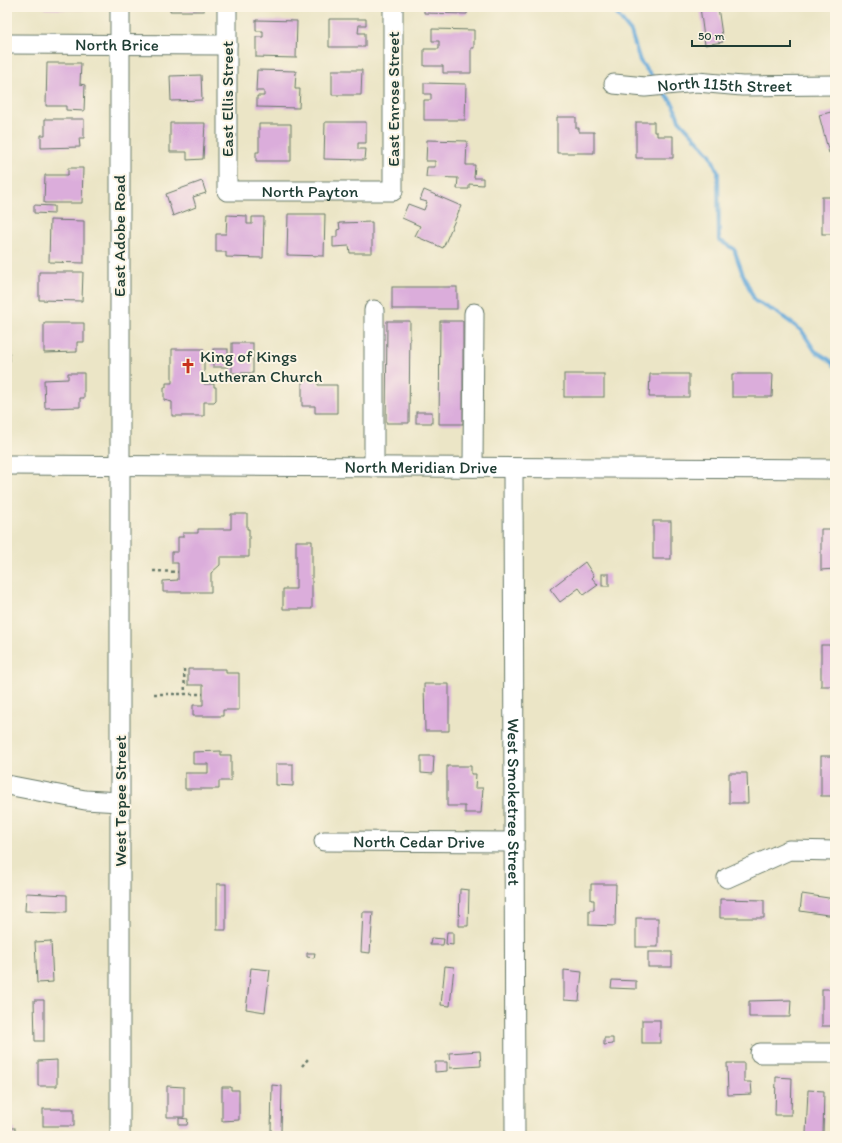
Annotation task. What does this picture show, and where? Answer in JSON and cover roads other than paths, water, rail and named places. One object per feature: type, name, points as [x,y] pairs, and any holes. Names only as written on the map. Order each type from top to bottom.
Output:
[{"type":"street","name":"East Adobe Road","points":[[119,465],[120,7]]},
{"type":"street","name":"East Ellis Street","points":[[227,7],[227,191]]},
{"type":"street","name":"East Enrose Street","points":[[393,7],[393,191]]},
{"type":"street","name":"North Brice","points":[[7,44],[227,45]]},
{"type":"street","name":"North 115th Street","points":[[614,84],[645,87],[696,82],[742,86],[835,84]]},
{"type":"street","name":"North Payton","points":[[227,191],[393,191]]},
{"type":"street","points":[[374,310],[374,467]]},
{"type":"street","points":[[473,467],[474,313]]},
{"type":"street","name":"North Meridian Drive","points":[[7,465],[835,469]]},
{"type":"street","name":"West Tepee Street","points":[[119,465],[120,1136]]},
{"type":"street","name":"West Smoketree Street","points":[[513,468],[515,1136]]},
{"type":"street","points":[[7,785],[85,800],[120,802]]},
{"type":"street","name":"North Cedar Drive","points":[[324,841],[514,842]]},
{"type":"street","points":[[727,878],[789,850],[835,851]]},
{"type":"street","points":[[760,1053],[835,1053]]},
{"type":"waterway","points":[[611,7],[631,32],[640,61],[655,80]]},
{"type":"waterway","points":[[664,92],[673,104],[679,120],[710,154],[718,172],[719,240],[734,249],[755,301],[778,313],[802,331],[815,351],[828,359],[835,366]]},
{"type":"place","name":"King of Kings Lutheran Church","points":[[188,366]]}]
